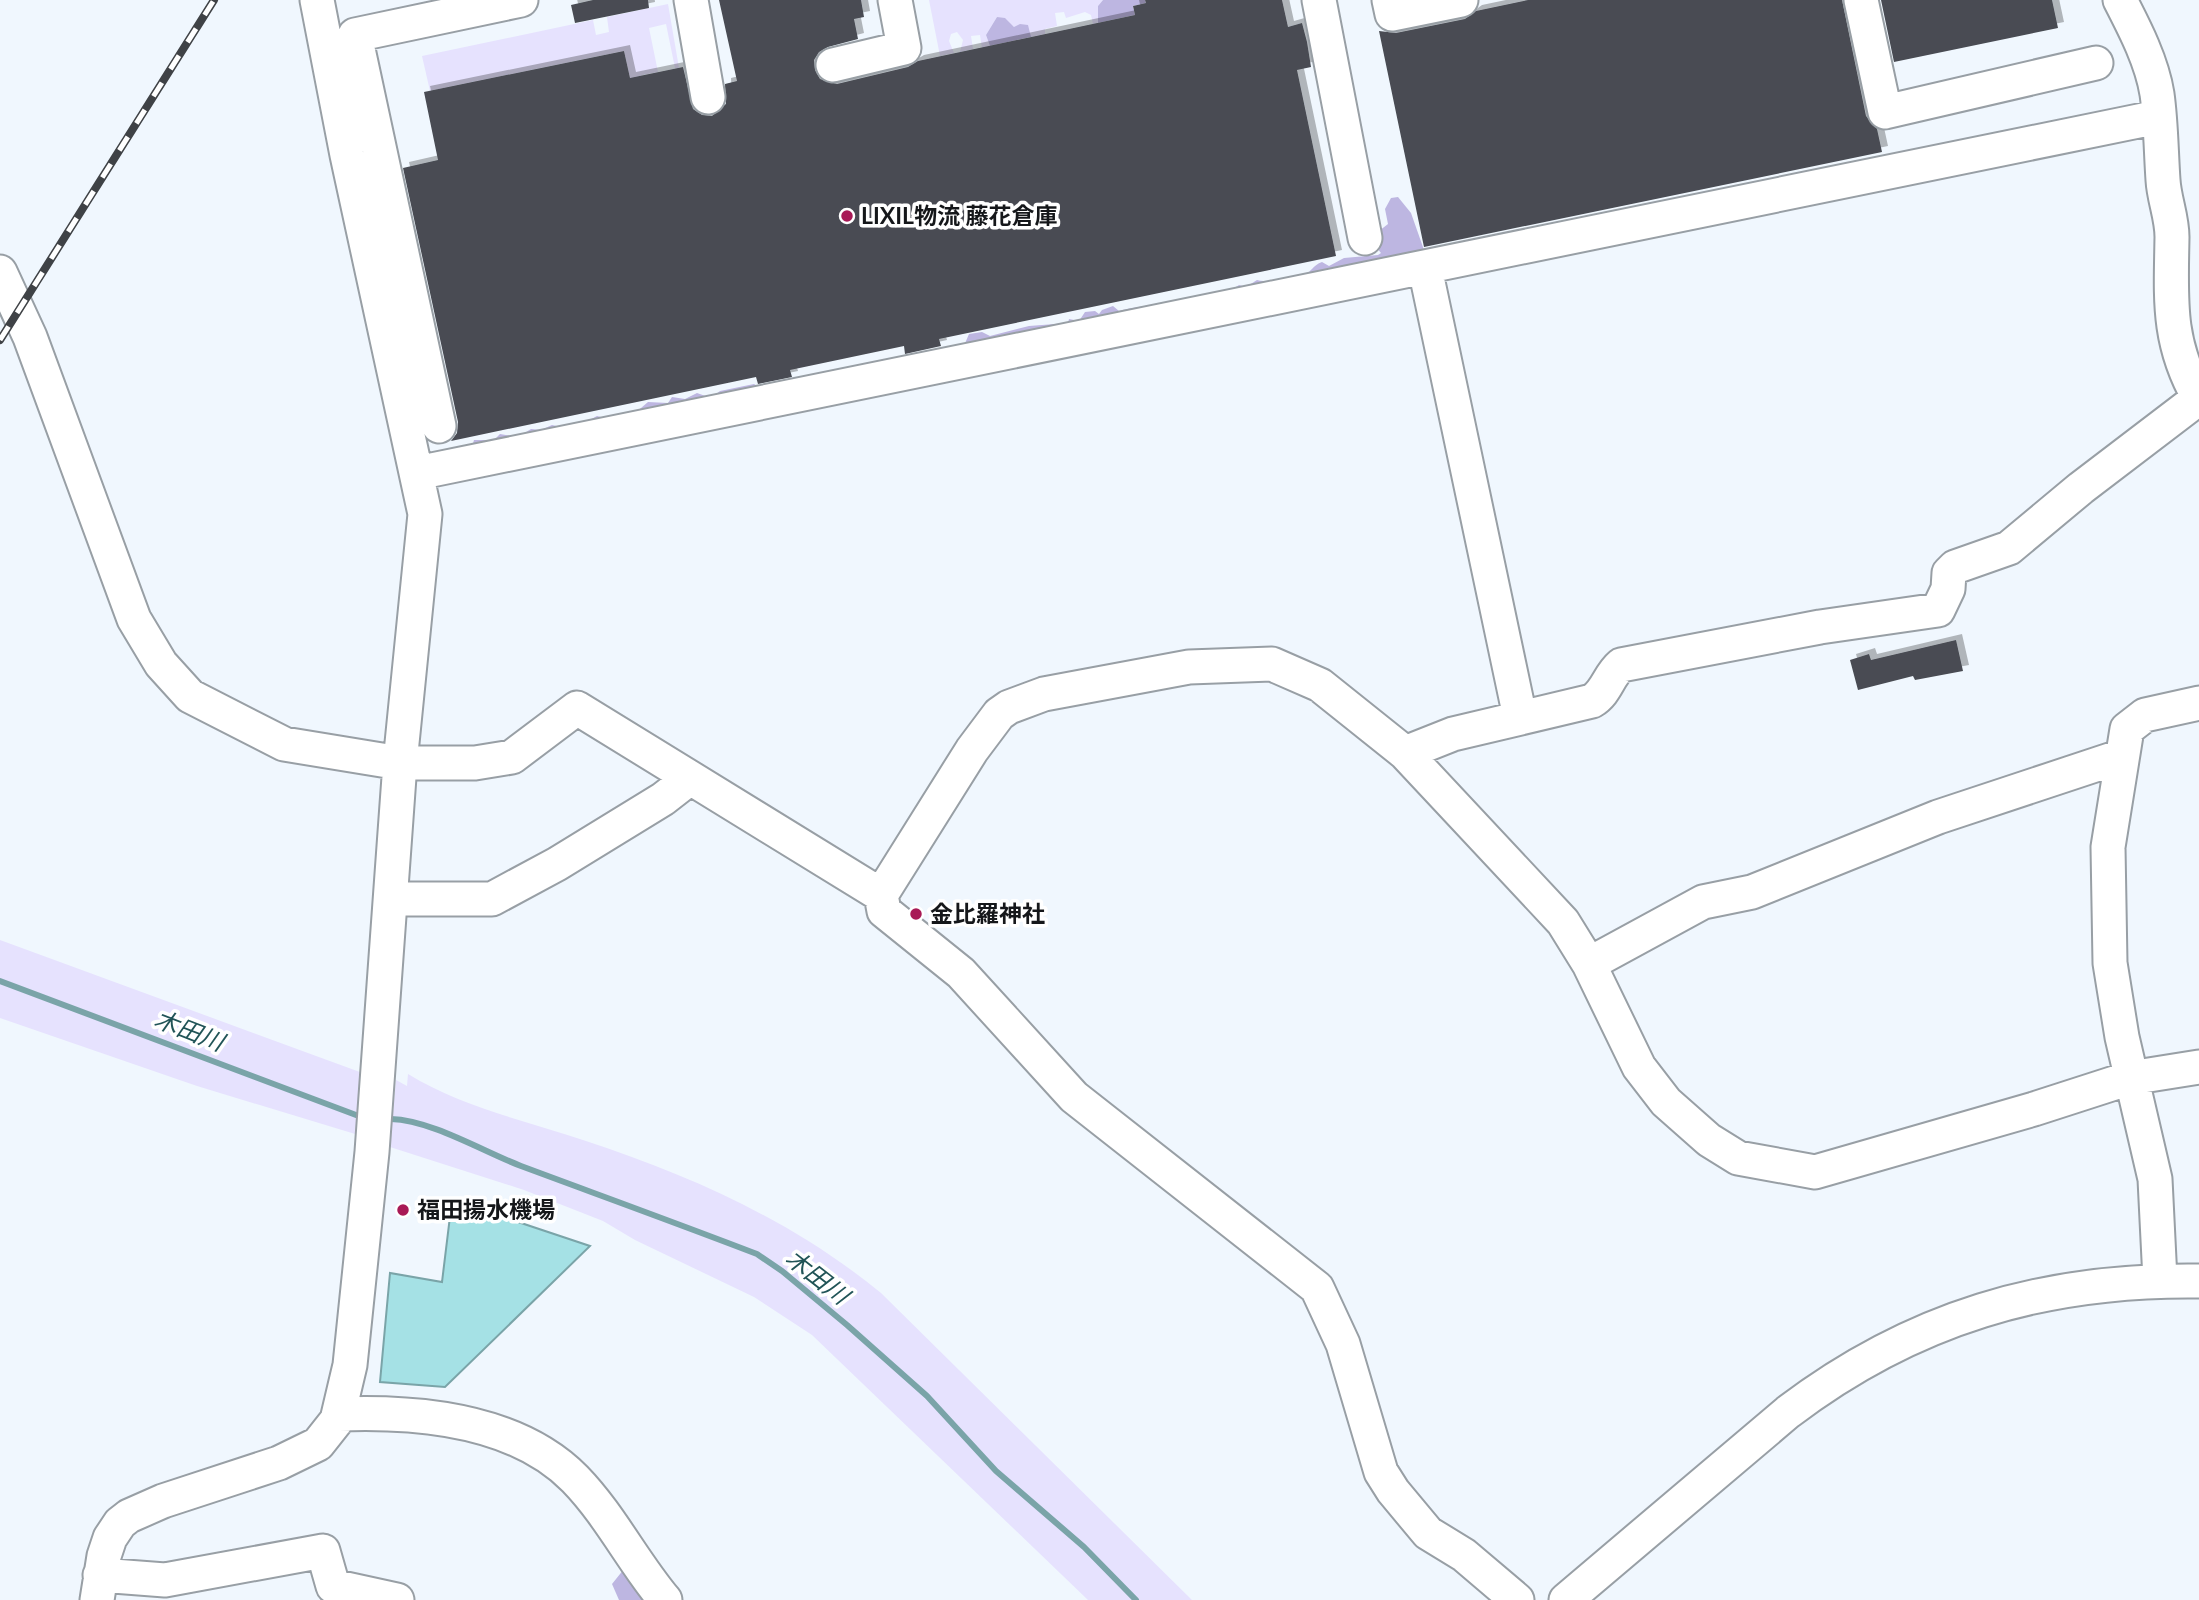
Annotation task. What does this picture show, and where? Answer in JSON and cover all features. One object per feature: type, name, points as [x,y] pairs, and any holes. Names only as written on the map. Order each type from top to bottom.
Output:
[{"type":"street","points":[[317,0],[346,155],[425,514],[400,763],[372,1152],[350,1365],[339,1414],[318,1444],[300,1455],[163,1500],[129,1516],[110,1538],[98,1588],[165,1580],[323,1552],[333,1586],[397,1600]]},
{"type":"street","points":[[439,426],[355,35],[521,0]]},
{"type":"street","points":[[691,0],[708,97]]},
{"type":"street","points":[[833,65],[905,48],[895,0]]},
{"type":"street","points":[[1320,0],[1365,238]]},
{"type":"street","points":[[1389,0],[1392,14],[1461,0]]},
{"type":"street","points":[[1861,0],[1885,112],[2096,63]]},
{"type":"street","points":[[1405,753],[1453,734],[1592,701],[1603,694],[1612,673],[1621,665],[1820,627],[1903,618],[1938,610],[1948,589],[1949,573],[1955,567],[2010,548],[2081,488],[2199,398],[2181,363],[2174,338],[2169,265],[2170,208],[2163,182],[2153,78],[2120,0]]},
{"type":"street","points":[[416,473],[2158,117]]},
{"type":"street","points":[[1425,268],[1520,717]]},
{"type":"street","points":[[0,272],[30,337],[134,619],[161,664],[190,696],[284,744],[400,763],[475,763],[512,757],[577,708],[881,895]]},
{"type":"street","points":[[1517,1600],[1464,1555],[1428,1533],[1393,1491],[1381,1472],[1343,1344],[1317,1288],[1073,1097],[961,974],[884,911],[881,895],[972,750],[999,713],[1044,694],[1189,667],[1272,664],[1320,685],[1405,753],[1563,922],[1589,964],[1639,1067],[1666,1102],[1709,1140],[1738,1157],[1815,1172],[2130,1078],[2199,1067]]},
{"type":"street","points":[[2160,1280],[2155,1179],[2130,1078],[2110,950],[2108,846],[2126,729],[2145,715],[2199,703]]},
{"type":"street","points":[[1589,964],[1703,902],[1752,892],[1938,817],[2122,756]]},
{"type":"street","points":[[391,899],[492,899],[557,864],[651,807],[690,778]]},
{"type":"street","points":[[1566,1600],[1788,1412],[1867,1359],[1914,1335],[1978,1310],[2066,1289],[2160,1280],[2199,1281]]},
{"type":"street","points":[[339,1414],[388,1414],[429,1418],[496,1433],[538,1451],[577,1481],[665,1600]]},
{"type":"shaded area","points":[[929,0],[1103,0],[1098,6],[1098,23],[1093,24],[1091,15],[1085,12],[1066,18],[1064,12],[1055,13],[1057,26],[1045,29],[1045,34],[1031,37],[997,17],[986,35],[990,46],[982,48],[980,35],[971,36],[973,49],[960,52],[963,40],[957,32],[951,34],[949,41],[954,53],[940,56]]},
{"type":"shaded area","points":[[1103,0],[1145,0],[1146,3],[1133,6],[1135,15],[1098,23],[1098,6]]},
{"type":"shaded area","points":[[668,4],[679,68],[675,68],[666,24],[649,28],[658,72],[642,75],[638,118],[624,51],[430,91],[422,56],[593,20],[596,35],[609,32],[607,17]]},
{"type":"shaded area","points":[[997,17],[1005,18],[1014,27],[1020,24],[1028,25],[1031,37],[990,46],[986,35]]},
{"type":"shaded area","points":[[1398,197],[1411,213],[1424,250],[1305,275],[1322,262],[1329,266],[1344,258],[1381,253],[1376,247],[1379,231],[1388,224],[1385,209],[1391,198]]},
{"type":"shaded area","points":[[1257,280],[1277,281],[963,348],[969,334],[982,332],[990,336],[1029,326],[1068,323],[1069,319],[1079,321],[1085,312],[1095,311],[1099,314],[1113,306],[1119,311],[1218,293],[1239,285],[1246,287]]},
{"type":"shaded area","points":[[754,384],[762,389],[741,402],[723,401],[698,414],[691,412],[678,418],[668,416],[653,421],[642,419],[576,435],[565,433],[529,445],[518,443],[484,454],[474,454],[471,450],[474,440],[494,440],[500,434],[518,437],[531,429],[541,430],[552,425],[566,428],[570,423],[584,423],[597,416],[613,420],[619,414],[634,414],[648,402],[668,403],[672,397],[685,399],[697,393],[711,398],[720,391]]},
{"type":"shaded area","points":[[0,940],[368,1075],[365,1137],[197,1086],[0,1018]]},
{"type":"shaded area","points":[[408,1074],[450,1096],[626,1155],[703,1185],[777,1222],[813,1244],[881,1293],[1192,1600],[1088,1600],[812,1335],[754,1297],[635,1240],[603,1221],[524,1190],[390,1147],[396,1080],[407,1086]]},
{"type":"shaded area","points":[[624,1569],[657,1600],[619,1600],[612,1584]]},
{"type":"water","points":[[452,1200],[590,1246],[445,1387],[380,1382],[390,1273],[442,1282]]},
{"type":"building","points":[[593,0],[648,0],[649,8],[575,23],[571,5]]},
{"type":"building","points":[[719,0],[861,0],[864,17],[854,19],[858,39],[828,47],[819,52],[814,60],[820,79],[837,84],[908,67],[918,61],[1135,15],[1133,6],[1146,3],[1145,0],[1282,0],[1288,27],[1302,23],[1307,42],[1311,67],[1297,70],[1336,256],[939,339],[941,346],[905,354],[904,346],[790,370],[792,377],[758,384],[756,377],[451,441],[457,433],[458,422],[403,168],[438,160],[424,92],[624,51],[630,78],[683,67],[693,109],[702,115],[712,116],[726,104],[725,84],[737,81]]},
{"type":"building","points":[[1528,0],[1842,0],[1866,116],[1877,129],[1882,152],[1424,247],[1379,31],[1396,33],[1465,19],[1476,11]]},
{"type":"building","points":[[1881,0],[2052,0],[2058,28],[1894,62]]},
{"type":"building","points":[[1956,640],[1963,671],[1915,680],[1913,676],[1858,690],[1850,660],[1869,654],[1871,660]]},
{"type":"waterway","name":"木田川","points":[[0,981],[364,1118]]},
{"type":"waterway","name":"木田川","points":[[391,1119],[440,1131],[521,1166],[757,1254],[782,1271],[847,1325],[927,1396],[996,1471],[1084,1547],[1136,1600]]},
{"type":"railway","points":[[0,340],[214,0]]},
{"type":"place","name":"LIXIL物流 藤花倉庫","points":[[847,216]]},
{"type":"place","name":"金比羅神社","points":[[916,914]]},
{"type":"place","name":"福田揚水機場","points":[[403,1210]]}]
